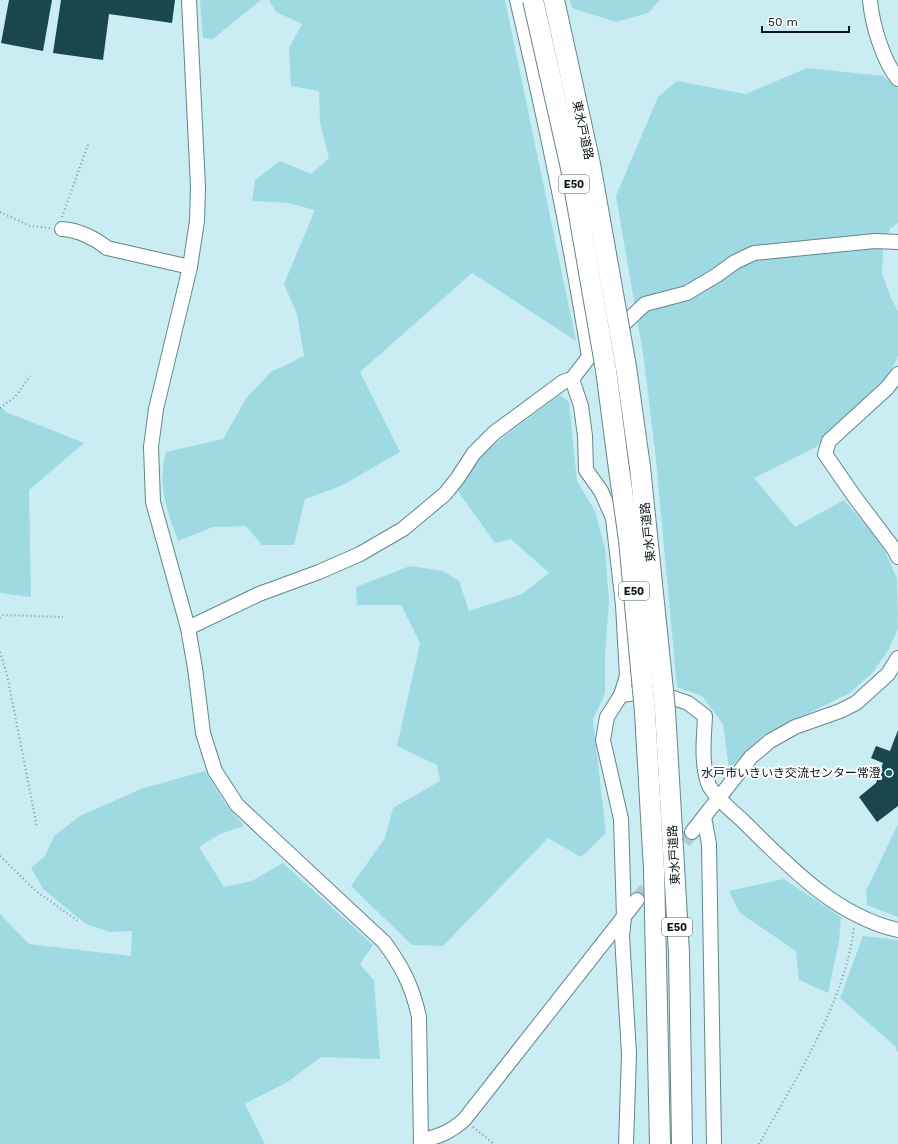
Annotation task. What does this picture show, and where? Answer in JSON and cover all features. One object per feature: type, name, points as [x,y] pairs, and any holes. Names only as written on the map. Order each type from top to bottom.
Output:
[{"type":"highway","name":"東水戸道路","points":[[533,0],[616,368],[640,467],[665,710],[679,953],[682,1144]]},
{"type":"highway","name":"東水戸道路","points":[[554,0],[590,164],[616,368],[620,469],[629,540],[645,712],[654,869],[660,1144]]},
{"type":"street","points":[[189,0],[198,187],[197,222],[190,268],[156,409],[151,447],[153,502],[188,628],[195,668],[203,733],[209,755],[224,787],[259,826],[384,942],[399,962],[408,979],[415,998],[419,1017],[421,1142],[451,1132],[464,1120],[637,900]]},
{"type":"street","points":[[517,0],[539,91],[574,263],[589,357]]},
{"type":"street","points":[[870,0],[871,13],[889,68],[898,79]]},
{"type":"street","points":[[62,229],[98,240],[107,248],[190,268]]},
{"type":"street","points":[[188,628],[259,594],[319,572],[360,554],[403,529],[445,494],[457,480],[474,453],[494,433],[563,382],[572,379],[589,357],[645,304],[687,293],[717,275],[734,262],[754,253],[875,241],[898,242]]},
{"type":"street","points":[[898,374],[887,388],[829,441],[825,454],[854,496],[894,549],[898,557]]},
{"type":"street","points":[[572,379],[581,406],[585,436],[586,470],[601,491],[613,518],[623,605],[627,676],[621,695],[607,717],[604,740],[621,819],[624,917],[622,936],[629,1054],[626,1144]]},
{"type":"street","points":[[692,832],[751,757],[770,741],[796,727],[840,711],[856,703],[888,674],[898,658]]},
{"type":"street","points":[[621,695],[654,691],[688,703],[704,716],[704,754],[708,784],[719,798],[792,869],[816,889],[856,914],[898,930]]},
{"type":"street","points":[[704,817],[709,844],[714,1144]]},
{"type":"path","points":[[0,212],[30,226],[62,229],[63,215],[89,142]]},
{"type":"path","points":[[0,408],[15,397],[30,376]]},
{"type":"path","points":[[0,618],[2,615],[63,617]]},
{"type":"path","points":[[0,652],[7,675],[37,827]]},
{"type":"path","points":[[0,856],[36,891],[78,921]]},
{"type":"path","points":[[759,1144],[795,1082],[833,1000],[852,946],[856,914]]},
{"type":"path","points":[[464,1120],[494,1144]]},
{"type":"shaded area","points":[[200,0],[261,0],[213,39],[203,38]]},
{"type":"shaded area","points":[[269,0],[505,0],[576,341],[472,273],[360,372],[400,452],[341,486],[305,499],[294,545],[262,545],[246,526],[213,527],[178,541],[164,497],[163,464],[166,452],[223,439],[247,397],[271,372],[304,356],[297,314],[284,284],[315,210],[288,203],[252,201],[255,180],[280,161],[311,174],[329,158],[320,123],[319,91],[291,86],[289,48],[302,24],[276,12]]},
{"type":"shaded area","points":[[570,0],[660,0],[648,13],[616,22],[572,8]]},
{"type":"shaded area","points":[[807,68],[883,76],[898,88],[898,223],[890,229],[883,250],[882,273],[891,298],[898,311],[898,355],[895,363],[882,382],[816,447],[754,478],[795,527],[844,500],[882,544],[897,579],[898,628],[889,649],[873,672],[850,693],[762,736],[729,769],[723,724],[702,696],[677,687],[656,460],[644,360],[616,196],[658,97],[677,81],[746,94]]},
{"type":"shaded area","points":[[560,395],[569,402],[577,481],[595,511],[605,548],[609,602],[605,653],[605,693],[593,720],[606,833],[581,857],[548,838],[443,946],[412,945],[351,886],[385,838],[393,808],[440,781],[437,765],[397,746],[420,643],[401,605],[357,605],[356,587],[410,566],[443,571],[459,581],[469,611],[522,594],[549,573],[511,539],[495,543],[457,490],[482,455],[506,435]]},
{"type":"shaded area","points":[[0,407],[6,412],[84,443],[29,490],[31,597],[0,593]]},
{"type":"shaded area","points":[[205,771],[224,802],[244,826],[220,834],[199,847],[224,887],[252,881],[283,863],[373,945],[360,964],[374,981],[380,1059],[321,1057],[289,1081],[245,1104],[265,1144],[0,1144],[0,914],[29,944],[131,956],[132,931],[110,932],[86,924],[43,889],[31,868],[45,856],[54,836],[80,816],[141,789]]},
{"type":"shaded area","points":[[898,824],[898,917],[867,905],[866,891]]},
{"type":"shaded area","points":[[784,879],[841,917],[839,941],[828,993],[799,980],[796,951],[740,913],[729,891]]},
{"type":"shaded area","points":[[863,936],[898,940],[898,1053],[895,1046],[840,998]]},
{"type":"building","points":[[9,0],[52,0],[43,51],[1,43]]},
{"type":"building","points":[[61,0],[175,0],[172,23],[109,14],[103,60],[53,53]]},
{"type":"building","name":"水戸市いきいき交流センター常澄","points":[[898,730],[898,806],[877,822],[859,797],[876,783],[883,763],[871,758],[876,746],[890,751]]},
{"type":"tunnel","points":[[671,858],[692,832]]},
{"type":"tunnel","points":[[637,900],[656,876]]},
{"type":"place","name":"水戸市いきいき交流センター常澄","points":[[889,773]]}]
